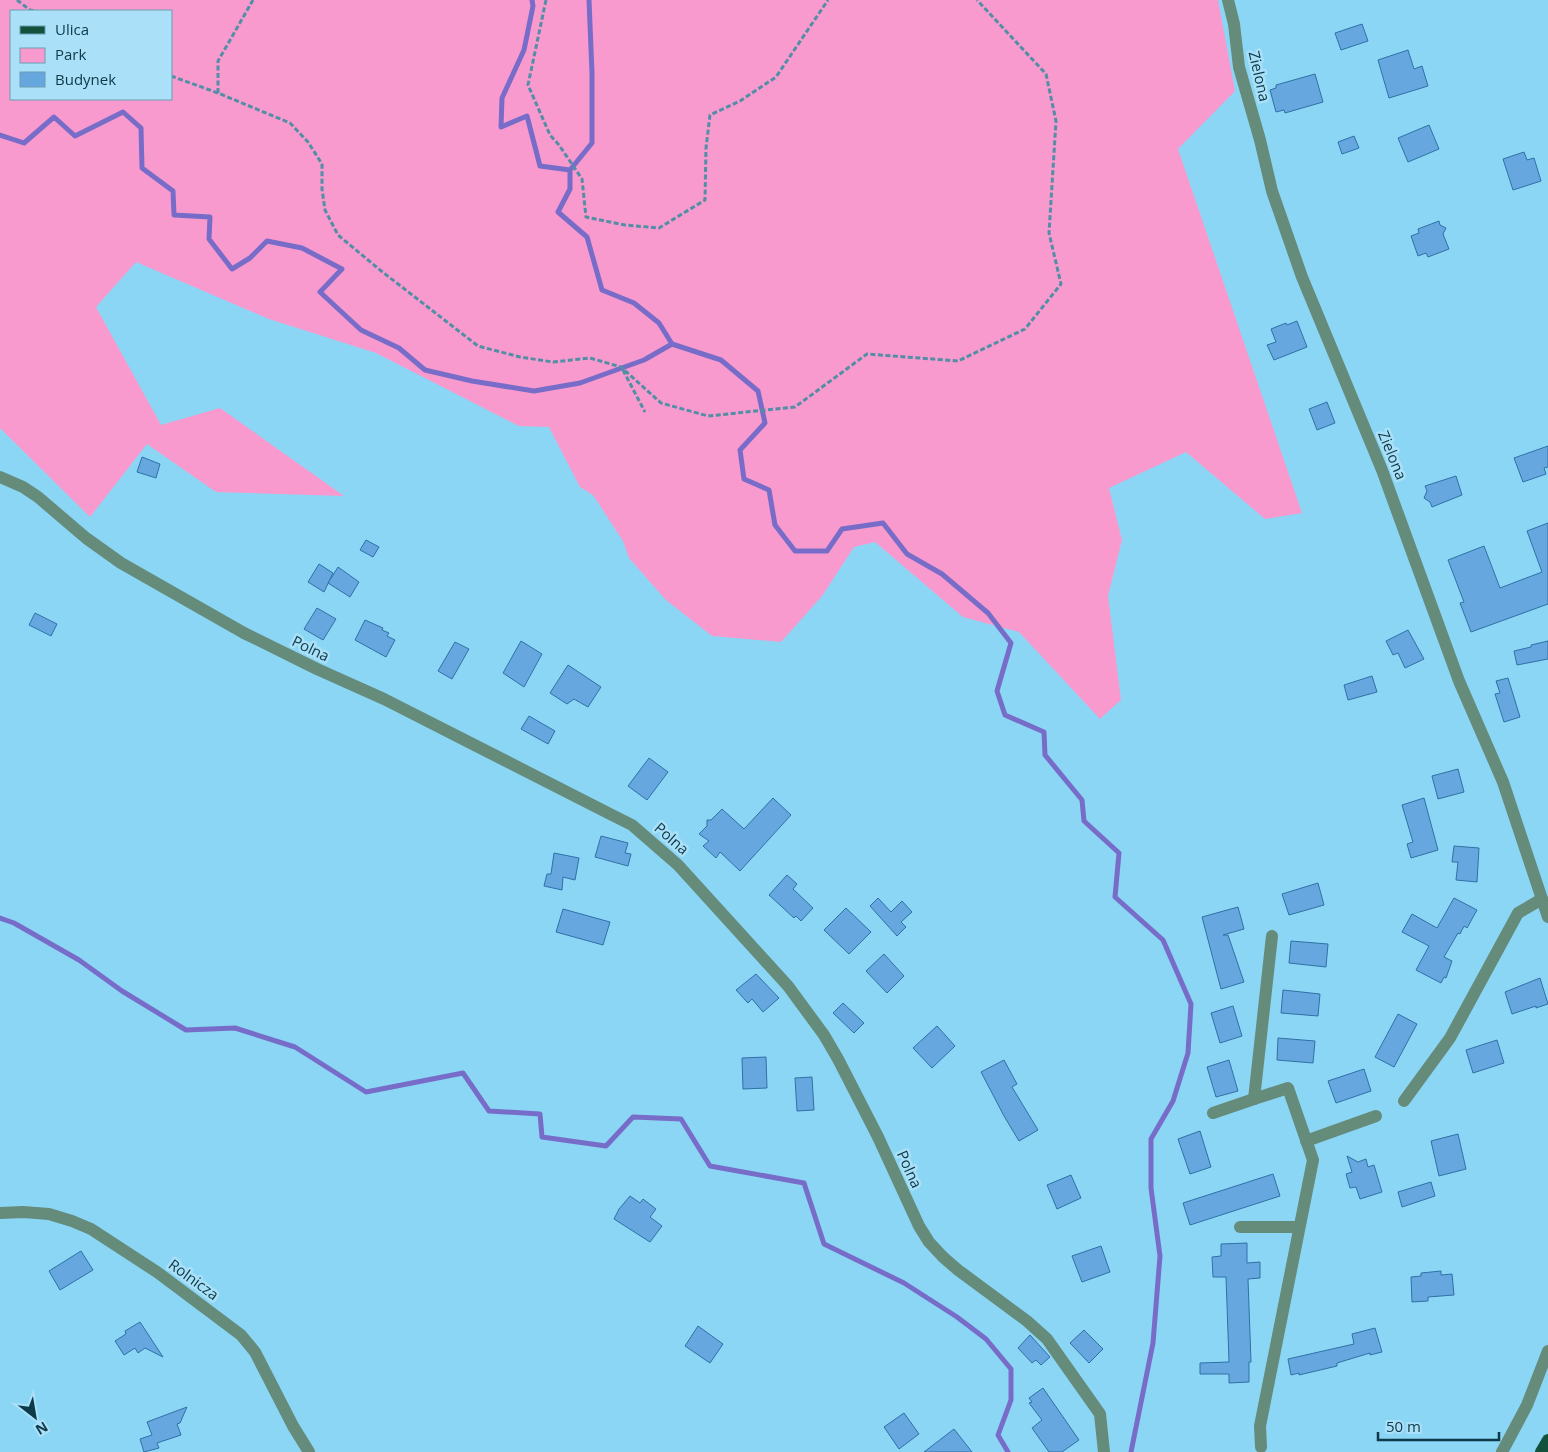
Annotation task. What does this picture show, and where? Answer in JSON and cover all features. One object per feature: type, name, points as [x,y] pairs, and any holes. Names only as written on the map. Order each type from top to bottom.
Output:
[{"type":"main road","points":[[1541,1452],[1548,1440]]},
{"type":"street","name":"Zielona","points":[[1228,0],[1234,24],[1239,67],[1260,140],[1272,191],[1302,277],[1382,470],[1460,681],[1503,782],[1548,917]]},
{"type":"street","name":"Polna","points":[[0,477],[38,497],[98,548],[151,581],[286,654],[384,699],[632,825],[662,850],[691,877],[766,959],[805,1007],[838,1059],[878,1137],[919,1226],[929,1242],[942,1257],[1028,1321],[1047,1339],[1100,1414],[1104,1452]]},
{"type":"street","points":[[1404,1101],[1450,1038],[1518,913],[1542,899]]},
{"type":"street","points":[[1254,1099],[1272,936]]},
{"type":"street","points":[[1214,1113],[1288,1088],[1312,1160],[1260,1426],[1261,1447]]},
{"type":"street","points":[[1306,1141],[1376,1116]]},
{"type":"street","name":"Rolnicza","points":[[0,1213],[49,1214],[72,1221],[91,1230],[157,1272],[241,1335],[255,1352],[309,1452]]},
{"type":"street","points":[[1240,1227],[1299,1226]]},
{"type":"street","points":[[1502,1452],[1527,1405],[1548,1351]]},
{"type":"path","points":[[17,0],[30,10]]},
{"type":"path","points":[[218,93],[218,61],[253,0]]},
{"type":"path","points":[[546,0],[528,85],[550,135],[582,179],[586,217],[625,225],[659,228],[705,200],[706,148],[710,115],[740,101],[776,77],[828,0]]},
{"type":"path","points":[[172,76],[290,123],[308,142],[322,164],[322,189],[325,210],[338,235],[478,346],[520,357],[553,362],[590,358],[622,367],[662,403],[708,416],[794,407],[866,354],[958,361],[1025,329],[1061,284],[1049,233],[1056,121],[1046,74],[977,0]]},
{"type":"path","points":[[622,367],[645,412]]},
{"type":"green space","points":[[0,0],[1218,0],[1235,91],[1178,149],[1302,513],[1265,519],[1186,452],[1109,488],[1122,540],[1108,596],[1121,700],[1100,719],[1019,632],[963,617],[875,542],[854,547],[822,596],[781,642],[712,636],[666,600],[629,558],[623,541],[593,495],[580,487],[549,427],[519,426],[376,353],[269,319],[136,262],[96,307],[161,425],[220,408],[344,496],[216,492],[147,444],[90,517],[0,428]]},
{"type":"building","points":[[1362,24],[1368,41],[1341,50],[1335,33]]},
{"type":"building","points":[[1408,50],[1414,69],[1422,66],[1428,86],[1389,98],[1378,60]]},
{"type":"building","points":[[1315,74],[1323,102],[1285,113],[1284,110],[1276,112],[1270,90],[1276,88],[1276,85]]},
{"type":"building","points":[[1429,125],[1439,149],[1408,162],[1398,138]]},
{"type":"building","points":[[1354,136],[1359,148],[1342,154],[1338,142]]},
{"type":"building","points":[[1524,152],[1527,160],[1534,158],[1541,181],[1513,190],[1503,159]]},
{"type":"building","points":[[1439,221],[1440,225],[1446,228],[1443,234],[1449,249],[1428,257],[1426,253],[1418,256],[1411,236],[1419,233],[1418,229]]},
{"type":"building","points":[[1297,321],[1307,347],[1274,360],[1267,345],[1276,342],[1271,329]]},
{"type":"building","points":[[1327,402],[1335,423],[1317,430],[1309,409]]},
{"type":"building","points":[[1548,446],[1548,467],[1544,468],[1546,474],[1523,482],[1514,458]]},
{"type":"building","points":[[142,457],[160,464],[156,478],[137,472]]},
{"type":"building","points":[[1456,476],[1462,495],[1432,507],[1430,502],[1424,498],[1427,491],[1425,486]]},
{"type":"building","points":[[1548,523],[1548,604],[1471,632],[1460,603],[1464,602],[1448,560],[1484,546],[1500,588],[1542,572],[1527,531]]},
{"type":"building","points":[[366,540],[379,547],[373,557],[360,550]]},
{"type":"building","points":[[319,564],[333,573],[324,592],[308,582]]},
{"type":"building","points":[[338,567],[359,582],[350,597],[328,583]]},
{"type":"building","points":[[317,608],[336,619],[323,640],[304,629]]},
{"type":"building","points":[[35,613],[57,624],[51,636],[29,625]]},
{"type":"building","points":[[365,620],[383,628],[382,630],[389,633],[387,636],[395,640],[386,657],[355,640]]},
{"type":"building","points":[[1408,630],[1424,659],[1405,668],[1398,653],[1393,655],[1386,641]]},
{"type":"building","points":[[521,641],[542,654],[524,687],[503,673]]},
{"type":"building","points":[[1548,641],[1548,659],[1517,665],[1514,651]]},
{"type":"building","points":[[455,642],[469,649],[452,679],[438,671]]},
{"type":"building","points":[[568,665],[601,687],[588,707],[574,699],[567,704],[550,693]]},
{"type":"building","points":[[1372,676],[1377,692],[1348,700],[1344,685]]},
{"type":"building","points":[[1508,678],[1520,717],[1504,722],[1495,694],[1500,693],[1496,681]]},
{"type":"building","points":[[529,716],[555,731],[548,744],[521,729]]},
{"type":"building","points":[[649,758],[668,772],[647,800],[628,786]]},
{"type":"building","points":[[1458,769],[1464,792],[1438,799],[1432,776]]},
{"type":"building","points":[[773,798],[791,815],[740,871],[720,852],[716,858],[703,846],[709,841],[699,834],[707,826],[707,820],[711,820],[722,809],[744,829]]},
{"type":"building","points":[[1424,798],[1438,850],[1411,858],[1407,844],[1413,842],[1402,805]]},
{"type":"building","points":[[601,836],[628,843],[625,853],[631,854],[628,866],[595,857]]},
{"type":"building","points":[[1454,846],[1479,848],[1477,882],[1456,880],[1458,862],[1452,862]]},
{"type":"building","points":[[554,853],[579,858],[575,880],[563,877],[562,890],[544,886],[547,874],[551,874]]},
{"type":"building","points":[[787,875],[797,884],[793,889],[813,908],[801,921],[796,916],[794,918],[769,895]]},
{"type":"building","points":[[1318,883],[1324,905],[1289,915],[1282,894]]},
{"type":"building","points":[[878,898],[891,912],[902,901],[912,912],[901,922],[906,927],[897,936],[870,906]]},
{"type":"building","points":[[1454,898],[1477,910],[1467,928],[1464,926],[1460,934],[1458,933],[1444,957],[1452,961],[1446,978],[1444,977],[1441,983],[1416,970],[1429,946],[1402,932],[1412,914],[1437,928]]},
{"type":"building","points":[[1238,907],[1244,929],[1223,935],[1228,935],[1244,982],[1221,989],[1202,917]]},
{"type":"building","points":[[846,908],[871,932],[849,954],[824,930]]},
{"type":"building","points":[[563,909],[610,922],[603,945],[556,932]]},
{"type":"building","points":[[1291,941],[1328,944],[1326,967],[1289,963]]},
{"type":"building","points":[[884,954],[904,976],[887,993],[866,971]]},
{"type":"building","points":[[756,974],[779,998],[763,1012],[752,999],[748,1003],[736,990]]},
{"type":"building","points":[[1540,978],[1548,1004],[1512,1014],[1505,992]]},
{"type":"building","points":[[1283,990],[1320,994],[1318,1016],[1281,1013]]},
{"type":"building","points":[[843,1003],[864,1023],[854,1033],[833,1013]]},
{"type":"building","points":[[1233,1006],[1242,1036],[1220,1043],[1211,1013]]},
{"type":"building","points":[[1398,1014],[1417,1024],[1394,1067],[1375,1057]]},
{"type":"building","points":[[937,1026],[955,1046],[932,1068],[913,1048]]},
{"type":"building","points":[[1278,1038],[1315,1041],[1313,1063],[1277,1060]]},
{"type":"building","points":[[1497,1040],[1504,1063],[1473,1073],[1466,1050]]},
{"type":"building","points":[[766,1057],[767,1088],[743,1089],[742,1058]]},
{"type":"building","points":[[1004,1060],[1017,1084],[1012,1087],[1038,1130],[1019,1141],[981,1072]]},
{"type":"building","points":[[1229,1060],[1238,1091],[1216,1097],[1207,1067]]},
{"type":"building","points":[[1364,1069],[1371,1091],[1336,1103],[1328,1081]]},
{"type":"building","points":[[812,1077],[814,1110],[797,1111],[795,1078]]},
{"type":"building","points":[[1200,1131],[1211,1167],[1190,1174],[1178,1139]]},
{"type":"building","points":[[1458,1134],[1466,1169],[1439,1176],[1431,1141]]},
{"type":"building","points":[[1347,1156],[1358,1162],[1366,1159],[1368,1167],[1374,1165],[1382,1192],[1360,1199],[1356,1187],[1350,1188],[1346,1174],[1352,1172]]},
{"type":"building","points":[[1273,1174],[1280,1196],[1190,1225],[1183,1203]]},
{"type":"building","points":[[1071,1175],[1081,1198],[1057,1209],[1047,1185]]},
{"type":"building","points":[[1431,1182],[1435,1196],[1402,1207],[1398,1192]]},
{"type":"building","points":[[630,1196],[640,1203],[643,1199],[656,1209],[650,1217],[662,1226],[650,1242],[614,1219],[619,1209]]},
{"type":"building","points":[[1247,1243],[1247,1263],[1260,1262],[1260,1278],[1248,1279],[1251,1362],[1249,1362],[1249,1382],[1229,1383],[1229,1374],[1200,1374],[1200,1363],[1229,1362],[1226,1277],[1213,1277],[1212,1257],[1221,1256],[1221,1244]]},
{"type":"building","points":[[1101,1246],[1110,1272],[1082,1282],[1072,1256]]},
{"type":"building","points":[[81,1251],[93,1270],[60,1290],[49,1271]]},
{"type":"building","points":[[1441,1271],[1441,1275],[1452,1274],[1454,1295],[1428,1297],[1428,1301],[1412,1302],[1411,1277],[1421,1276],[1421,1273]]},
{"type":"building","points":[[140,1322],[163,1357],[145,1348],[138,1353],[135,1348],[124,1355],[115,1341],[126,1334],[125,1331]]},
{"type":"building","points":[[698,1326],[723,1344],[710,1363],[685,1346]]},
{"type":"building","points":[[1375,1328],[1382,1352],[1370,1355],[1370,1353],[1337,1363],[1337,1366],[1299,1375],[1299,1373],[1291,1375],[1288,1359],[1354,1344],[1352,1334]]},
{"type":"building","points":[[1084,1330],[1103,1349],[1089,1363],[1070,1343]]},
{"type":"building","points":[[1030,1335],[1050,1357],[1041,1365],[1036,1360],[1032,1363],[1018,1348]]},
{"type":"building","points":[[1043,1388],[1079,1440],[1062,1452],[1049,1452],[1032,1428],[1042,1420],[1029,1403],[1032,1402],[1029,1398]]},
{"type":"building","points":[[187,1407],[180,1423],[177,1424],[181,1435],[157,1443],[159,1448],[144,1452],[140,1439],[152,1435],[147,1422]]},
{"type":"building","points":[[904,1413],[919,1434],[899,1449],[884,1427]]},
{"type":"building","points":[[954,1429],[972,1452],[924,1452]]},
{"type":"waterway","points":[[532,0],[533,6],[524,50],[502,98],[501,127],[527,116],[540,166],[570,170],[570,189],[558,212],[587,237],[602,290],[634,303],[659,323],[672,344]]},
{"type":"waterway","points":[[570,170],[592,143],[589,0]]},
{"type":"waterway","points":[[0,135],[24,143],[54,117],[75,136],[123,112],[141,128],[142,168],[173,191],[174,215],[210,217],[209,239],[232,269],[250,258],[267,241],[302,248],[342,269],[320,292],[361,330],[399,348],[425,370],[472,381],[534,391],[580,383],[644,360],[672,344],[721,360],[758,391],[765,423],[740,450],[744,479],[769,490],[775,525],[795,551],[827,551],[842,529],[883,523],[907,554],[942,574],[988,613],[1011,643],[997,691],[1005,715],[1044,732],[1045,755],[1082,800],[1084,821],[1119,853],[1115,897],[1163,940],[1191,1004],[1188,1053],[1173,1101],[1151,1139],[1151,1188],[1160,1256],[1153,1343],[1131,1452]]},
{"type":"waterway","points":[[0,918],[14,923],[79,960],[122,991],[186,1030],[235,1028],[295,1047],[366,1092],[463,1073],[489,1111],[540,1114],[542,1137],[606,1146],[633,1117],[681,1119],[710,1166],[804,1183],[824,1244],[904,1283],[957,1317],[986,1339],[1011,1369],[1011,1400],[998,1435],[1008,1452]]}]
